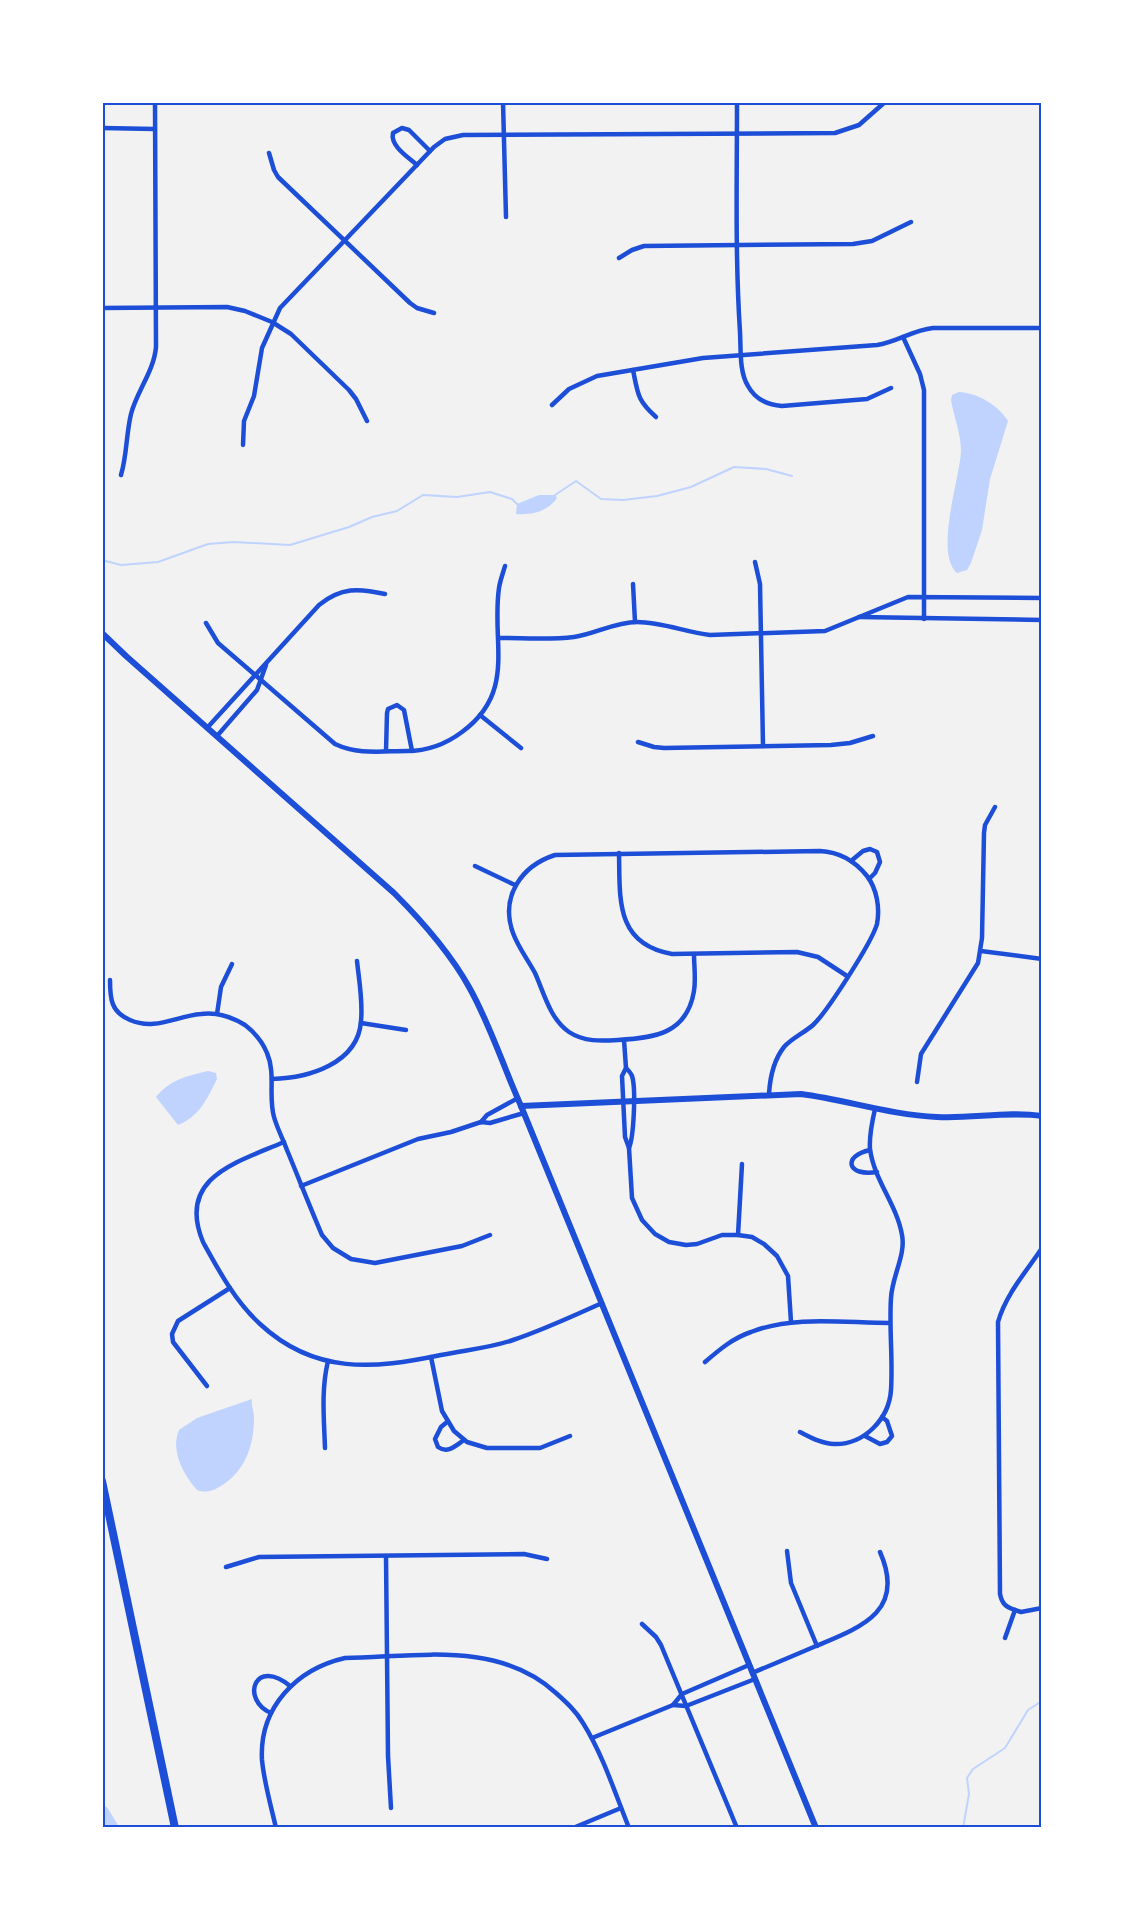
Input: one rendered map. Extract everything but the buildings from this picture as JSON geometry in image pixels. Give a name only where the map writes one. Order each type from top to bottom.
[{"type":"main road","points":[[102,1481],[175,1828]]},
{"type":"street","points":[[121,475],[126,461],[132,413],[155,361],[155,102]]},
{"type":"street","points":[[503,102],[506,217]]},
{"type":"street","points":[[737,102],[737,246],[742,354],[744,379],[747,386],[752,393],[770,405],[782,406],[859,400],[891,388]]},
{"type":"street","points":[[243,445],[244,421],[254,396],[262,348],[280,308],[430,151],[445,140],[463,135],[817,134],[846,130],[859,125],[885,102]]},
{"type":"street","points":[[102,128],[155,129]]},
{"type":"street","points":[[417,165],[395,145],[392,138],[393,133],[402,128],[409,130],[430,151]]},
{"type":"street","points":[[269,153],[278,177],[343,241],[410,303],[417,308],[434,313]]},
{"type":"street","points":[[619,258],[644,246],[853,244],[872,241],[911,222]]},
{"type":"street","points":[[102,308],[227,307],[245,311],[272,322],[291,334],[349,390],[367,421]]},
{"type":"street","points":[[552,405],[569,388],[597,376],[703,358],[878,345],[933,328],[1042,328]]},
{"type":"street","points":[[903,337],[920,374],[924,390],[924,619]]},
{"type":"street","points":[[633,370],[639,399],[656,417]]},
{"type":"street","points":[[755,562],[760,584],[763,746]]},
{"type":"street","points":[[206,623],[218,643],[334,744],[359,752],[425,749],[448,741],[468,728],[480,715],[496,685],[499,671],[498,595],[505,566]]},
{"type":"street","points":[[633,584],[634,621]]},
{"type":"street","points":[[207,728],[311,613],[331,595],[358,590],[385,594]]},
{"type":"street","points":[[499,638],[572,637],[634,621],[710,635],[825,631],[908,597],[1042,598]]},
{"type":"street","points":[[856,617],[1042,620]]},
{"type":"street","points":[[102,633],[422,921],[447,953],[468,986],[484,1017],[518,1098],[816,1828]]},
{"type":"street","points":[[217,736],[257,690],[266,665]]},
{"type":"street","points":[[386,751],[387,713],[388,709],[396,705],[404,710],[412,751]]},
{"type":"street","points":[[480,715],[521,748]]},
{"type":"street","points":[[638,742],[663,748],[763,746],[850,743],[873,736]]},
{"type":"street","points":[[916,1082],[921,1054],[978,963],[981,951],[984,833],[985,825],[995,807]]},
{"type":"street","points":[[851,861],[863,851],[870,849],[877,852],[880,862],[869,879]]},
{"type":"street","points":[[694,954],[694,989],[688,1009],[674,1027],[654,1037],[624,1040],[590,1040],[570,1033],[557,1020],[513,934],[509,904],[515,885],[536,863],[555,855],[831,851],[851,861],[869,879],[877,898],[879,910],[877,923],[869,942],[820,1018],[784,1048],[773,1068],[769,1094]]},
{"type":"street","points":[[619,854],[620,901],[625,921],[642,942],[659,951],[694,954],[797,951],[818,957],[847,976]]},
{"type":"street","points":[[475,866],[515,885]]},
{"type":"street","points":[[981,951],[1042,959]]},
{"type":"street","points":[[272,1079],[302,1076],[337,1062],[354,1045],[362,1023],[357,961]]},
{"type":"street","points":[[217,1014],[221,987],[232,964]]},
{"type":"street","points":[[110,980],[112,1005],[122,1017],[134,1022],[154,1025],[202,1014],[217,1014],[246,1026],[255,1035],[268,1054],[272,1079],[272,1109],[284,1142],[322,1235],[341,1254],[360,1262],[375,1263],[462,1246],[490,1234]]},
{"type":"street","points":[[362,1023],[406,1030]]},
{"type":"street","points":[[624,1040],[626,1068],[622,1076],[625,1137],[629,1148],[632,1198],[642,1220],[656,1234],[669,1242],[697,1244],[722,1235],[738,1235],[764,1244],[777,1256],[788,1276],[791,1322]]},
{"type":"street","points":[[626,1068],[632,1075],[633,1101],[633,1139],[629,1148]]},
{"type":"street","points":[[521,1106],[801,1094],[903,1114],[938,1117],[1042,1116]]},
{"type":"street","points":[[481,1122],[487,1115],[518,1098]]},
{"type":"street","points":[[800,1432],[834,1444],[858,1440],[874,1429],[886,1411],[891,1392],[891,1285],[900,1259],[903,1237],[870,1150],[875,1108]]},
{"type":"street","points":[[302,1186],[406,1143],[481,1122],[490,1123],[524,1113]]},
{"type":"street","points":[[284,1142],[229,1165],[218,1172],[205,1185],[196,1215],[199,1232],[230,1288],[248,1313],[288,1345],[328,1361],[350,1365],[380,1366],[514,1340],[602,1303]]},
{"type":"street","points":[[870,1150],[863,1151],[854,1158],[852,1168],[864,1174],[877,1172]]},
{"type":"street","points":[[738,1235],[742,1164]]},
{"type":"street","points":[[1042,1248],[1003,1307],[997,1337],[1000,1594],[1006,1607],[1021,1612],[1042,1608]]},
{"type":"street","points":[[207,1386],[173,1342],[172,1334],[178,1321],[230,1288]]},
{"type":"street","points":[[705,1362],[722,1347],[750,1332],[791,1322],[890,1323]]},
{"type":"street","points":[[431,1357],[442,1411],[447,1422],[464,1440],[487,1448],[540,1448],[570,1436]]},
{"type":"street","points":[[325,1448],[323,1394],[328,1361]]},
{"type":"street","points":[[865,1436],[880,1444],[890,1439],[892,1436],[890,1429],[882,1417]]},
{"type":"street","points":[[447,1422],[435,1438],[438,1447],[446,1450],[453,1449],[464,1440]]},
{"type":"street","points":[[787,1551],[791,1583],[817,1646]]},
{"type":"street","points":[[673,1705],[686,1706],[862,1626],[875,1616],[885,1599],[889,1580],[880,1552]]},
{"type":"street","points":[[226,1567],[259,1557],[524,1554],[547,1558]]},
{"type":"street","points":[[386,1556],[391,1808]]},
{"type":"street","points":[[1005,1638],[1015,1610]]},
{"type":"street","points":[[642,1624],[656,1636],[661,1645],[737,1828]]},
{"type":"street","points":[[276,1828],[262,1759],[265,1728],[280,1698],[291,1686],[308,1672],[330,1661],[345,1658],[462,1655],[500,1661],[518,1668],[534,1676],[568,1704],[582,1720],[592,1738],[629,1828]]},
{"type":"street","points":[[592,1738],[673,1705],[682,1695],[749,1665]]},
{"type":"street","points":[[271,1713],[260,1705],[255,1696],[253,1688],[256,1680],[270,1674],[291,1686]]},
{"type":"street","points":[[573,1828],[621,1808]]},
{"type":"water","points":[[959,392],[987,401],[1008,421],[990,479],[982,530],[971,563],[967,570],[957,573],[951,563],[948,533],[961,451],[951,400],[952,395]]},
{"type":"water","points":[[539,495],[555,495],[557,498],[549,507],[539,512],[516,514],[517,504]]},
{"type":"water","points":[[208,1071],[216,1073],[217,1079],[210,1094],[192,1117],[178,1125],[156,1097],[173,1082]]},
{"type":"water","points":[[252,1399],[254,1418],[252,1437],[243,1463],[232,1478],[221,1486],[208,1491],[197,1490],[183,1470],[177,1454],[179,1430],[197,1418]]},
{"type":"waterway","points":[[555,495],[576,481],[601,499],[623,500],[657,496],[691,487],[734,467],[766,469],[792,476]]},
{"type":"waterway","points":[[102,560],[121,565],[158,562],[208,544],[234,542],[290,545],[349,527],[372,517],[397,511],[423,495],[457,497],[490,492],[512,499],[517,504]]},
{"type":"waterway","points":[[963,1828],[969,1794],[967,1778],[973,1769],[1005,1748],[1028,1710],[1042,1701]]},
{"type":"waterway","points":[[102,1813],[111,1828]]}]
